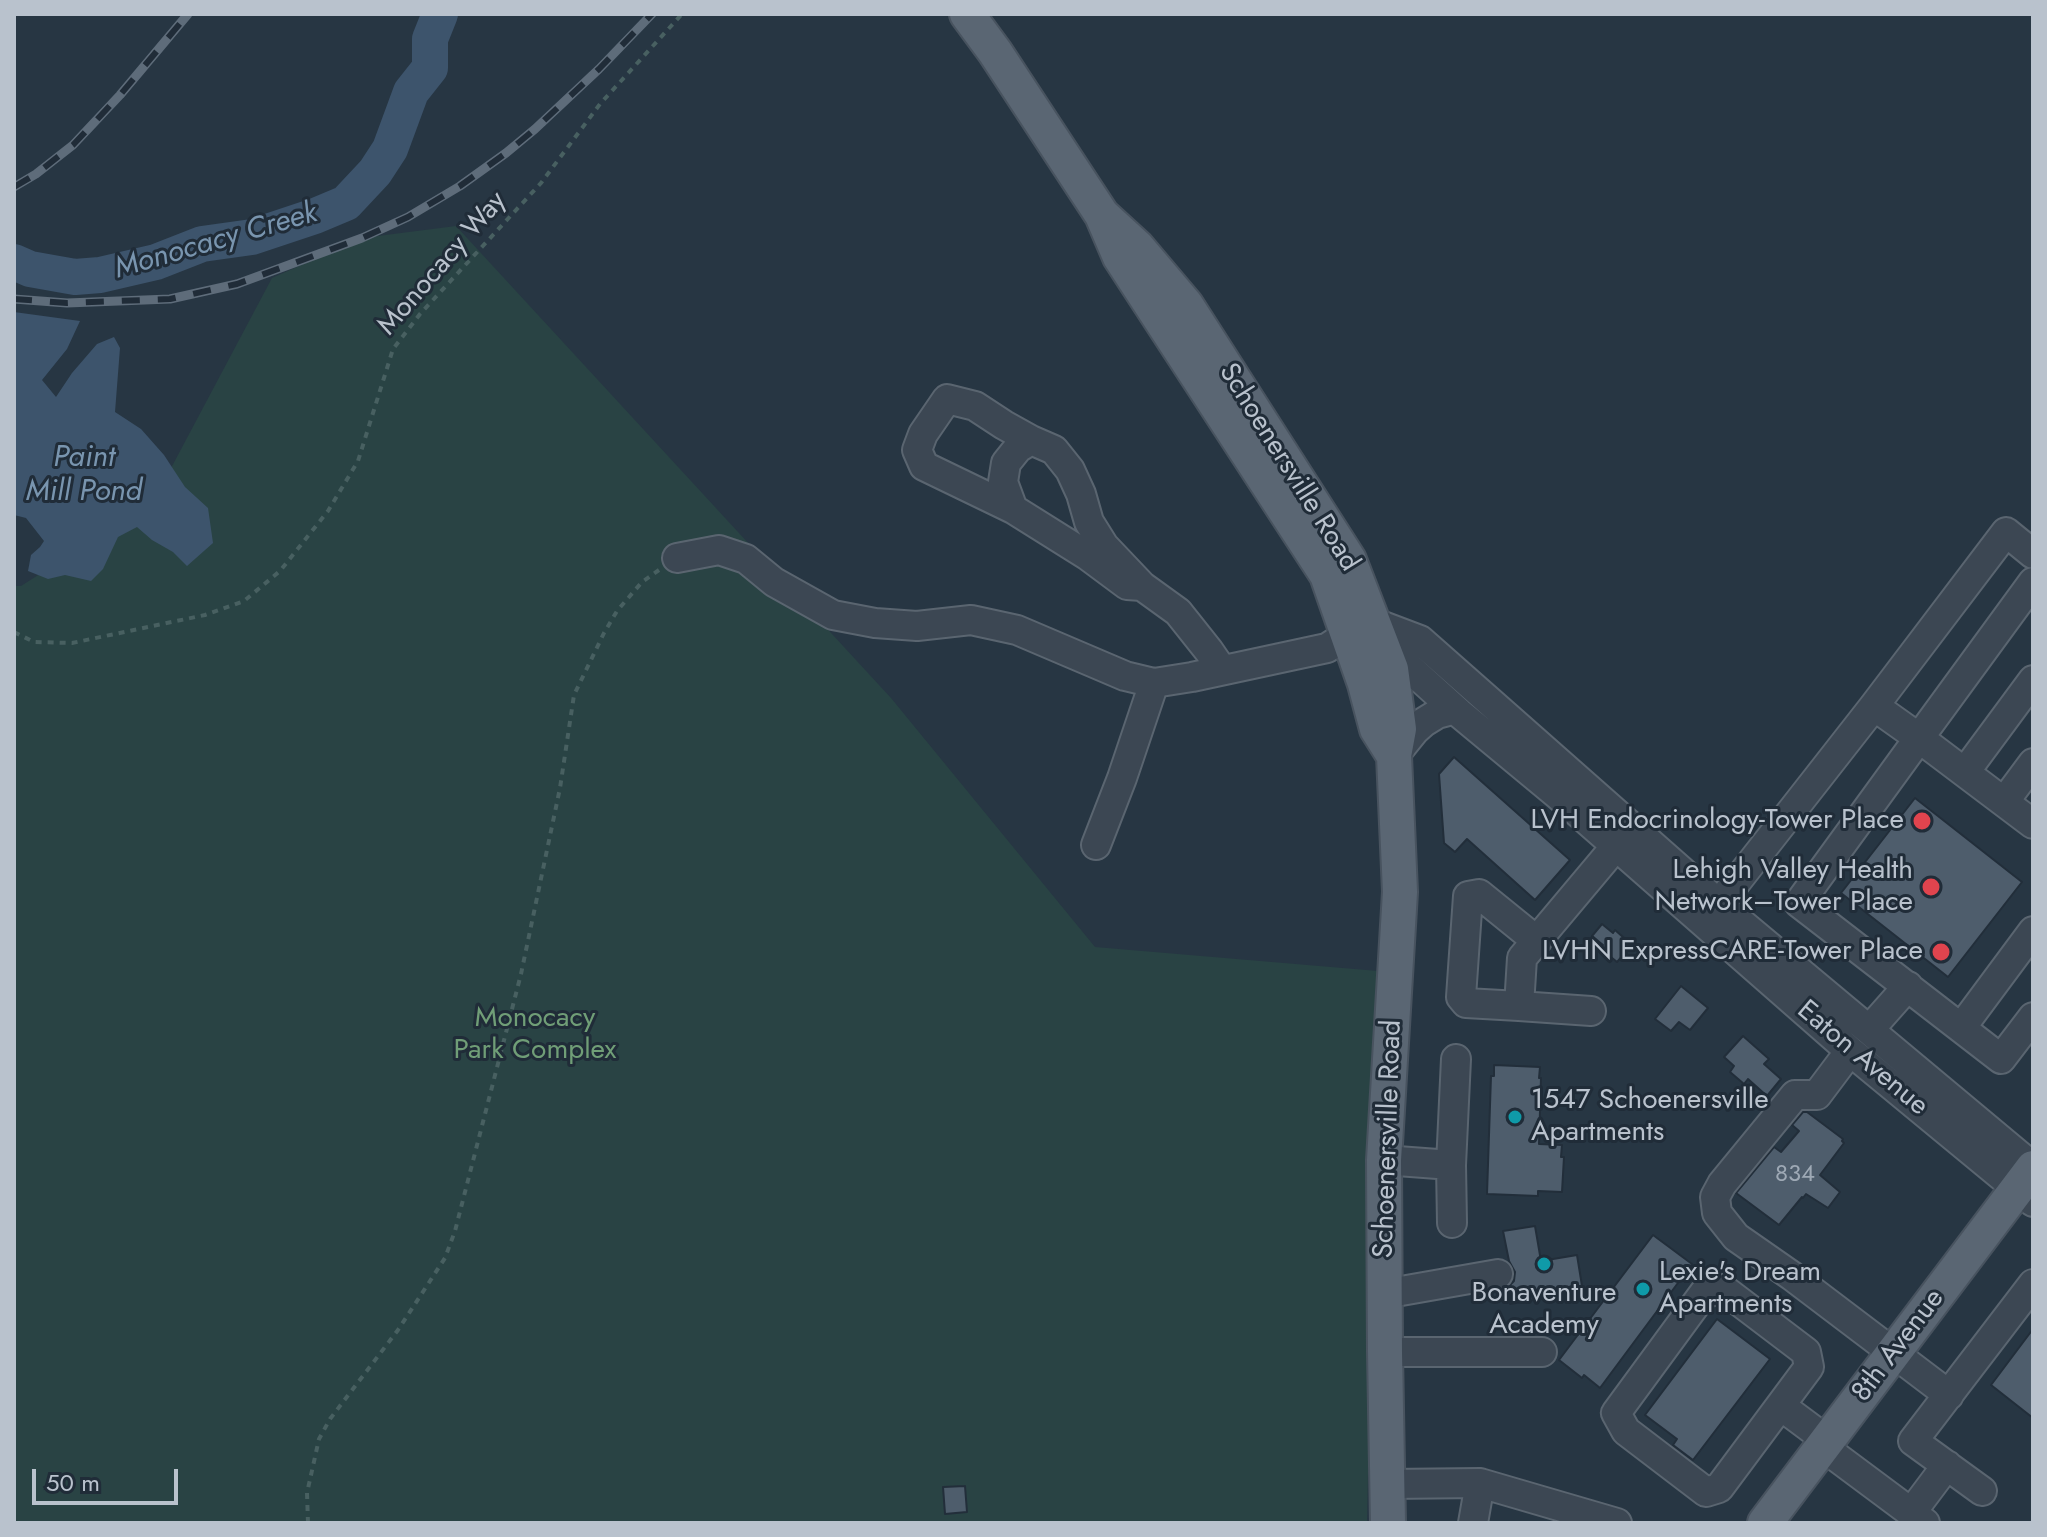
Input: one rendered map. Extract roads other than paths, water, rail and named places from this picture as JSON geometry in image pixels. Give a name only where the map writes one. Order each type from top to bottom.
[{"type":"main road","name":"Schoenersville Road","points":[[967,14],[1102,215],[1120,257],[1361,629],[1391,669],[1399,729],[1394,756],[1400,904],[1384,1160],[1388,1523]]},
{"type":"main road","name":"Schoenersville Road","points":[[1102,215],[1137,247],[1186,305],[1349,560],[1361,629]]},
{"type":"main road","name":"8th Avenue","points":[[1765,1523],[2029,1182]]},
{"type":"street","points":[[1142,586],[1127,585],[1013,509],[924,466],[917,450],[923,434],[947,399],[975,406],[1004,425],[1054,450],[1070,470],[1089,522],[1104,546],[1142,586],[1178,612],[1222,670]]},
{"type":"street","points":[[1013,509],[1003,482],[1006,463],[1018,448],[1031,440]]},
{"type":"street","points":[[1719,904],[2006,532],[2033,554]]},
{"type":"street","points":[[677,558],[719,550],[746,559],[774,582],[833,615],[875,623],[917,626],[971,620],[1017,630],[1125,676],[1154,683],[1327,648],[1361,629]]},
{"type":"street","points":[[2033,582],[1799,903],[2001,1059],[2033,1017]]},
{"type":"street","name":"Eaton Avenue","points":[[1361,629],[1850,1051],[2029,1182]]},
{"type":"street","name":"Eaton Avenue","points":[[1361,629],[1420,640],[1719,904],[1869,1030],[2029,1182]]},
{"type":"street","points":[[1965,772],[2033,680]]},
{"type":"street","points":[[1096,845],[1154,683]]},
{"type":"street","points":[[1874,706],[2033,824]]},
{"type":"street","points":[[1394,756],[1424,722],[1452,710],[1459,713]]},
{"type":"street","points":[[2004,802],[2033,763]]},
{"type":"street","points":[[1519,1006],[1522,958],[1616,846]]},
{"type":"street","points":[[1537,941],[1479,894],[1468,896],[1461,997],[1466,1003],[1591,1011]]},
{"type":"street","points":[[1961,1028],[2033,931]]},
{"type":"street","points":[[1869,1030],[1908,986]]},
{"type":"street","points":[[1850,1051],[1817,1095],[1795,1095],[1722,1184],[1715,1197],[1717,1213],[1736,1237],[1949,1395]]},
{"type":"street","points":[[1452,1223],[1451,1165],[1456,1059]]},
{"type":"street","points":[[1384,1160],[1451,1165]]},
{"type":"street","points":[[1384,1294],[1498,1274]]},
{"type":"street","points":[[1982,1491],[1913,1441],[2033,1284]]},
{"type":"street","points":[[1723,1289],[1806,1352],[1809,1367],[1781,1406],[1719,1488],[1706,1492],[1626,1431],[1616,1413],[1704,1293],[1723,1289]]},
{"type":"street","points":[[1385,1352],[1542,1352]]},
{"type":"street","points":[[1781,1406],[1918,1518],[1947,1465]]},
{"type":"street","points":[[1388,1484],[1480,1483],[1617,1523]]},
{"type":"street","points":[[1473,1523],[1480,1483]]},
{"type":"water","name":"Paint Mill Pond","points":[[14,312],[80,321],[67,349],[42,380],[56,397],[97,344],[114,337],[120,348],[115,412],[141,429],[164,455],[185,487],[208,508],[213,543],[187,566],[173,552],[137,527],[118,537],[103,569],[91,581],[65,575],[48,579],[28,571],[31,555],[44,541],[26,518],[14,515]]},
{"type":"waterway","name":"Monocacy Creek","points":[[14,262],[30,269],[75,277],[100,275],[156,262],[202,244],[252,237],[346,203],[375,172],[390,149],[411,92],[430,68],[430,39],[440,14]]},
{"type":"railway","points":[[14,187],[73,145],[188,14]]},
{"type":"railway","points":[[14,299],[67,303],[170,299],[237,284],[362,238],[408,217],[460,186],[506,153],[599,69],[652,14]]},
{"type":"place","name":"LVH Endocrinology-Tower Place","points":[[1922,821]]},
{"type":"place","name":"Lehigh Valley Health Network–Tower Place","points":[[1931,887]]},
{"type":"place","name":"LVHN ExpressCARE-Tower Place","points":[[1941,952]]},
{"type":"place","name":"1547 Schoenersville Apartments","points":[[1515,1117]]},
{"type":"place","name":"Bonaventure Academy","points":[[1544,1264]]},
{"type":"place","name":"Lexie's Dream Apartments","points":[[1643,1289]]},
{"type":"park label","name":"Monocacy Park Complex","points":[[535,1035]]}]
